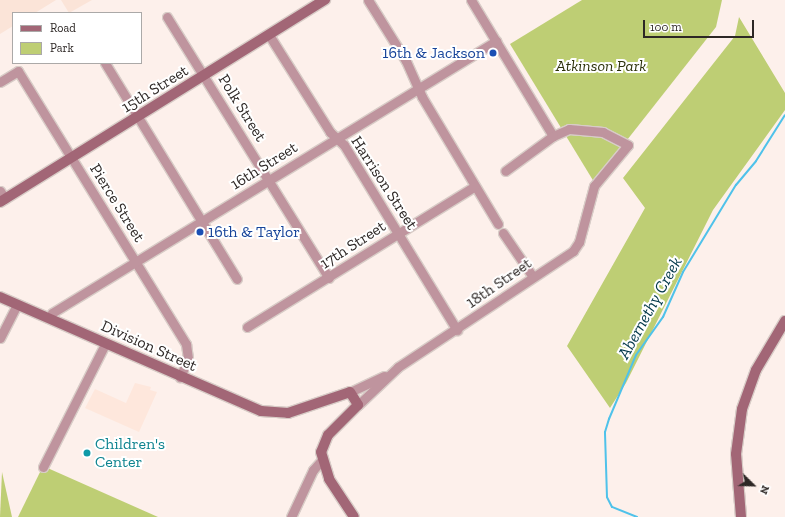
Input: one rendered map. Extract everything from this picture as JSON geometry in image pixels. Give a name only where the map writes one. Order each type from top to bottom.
[{"type":"street","name":"15th Street","points":[[2,197],[139,117],[326,0]]},
{"type":"street","points":[[368,0],[406,61],[418,89],[474,187],[498,224]]},
{"type":"street","points":[[471,0],[553,136],[505,171]]},
{"type":"street","name":"Polk Street","points":[[167,17],[329,278]]},
{"type":"street","name":"Harrison Street","points":[[269,35],[330,132],[344,145],[458,330]]},
{"type":"street","name":"16th Street","points":[[50,318],[52,313],[496,41]]},
{"type":"street","points":[[106,64],[237,279]]},
{"type":"street","name":"Pierce Street","points":[[0,82],[18,71],[136,262],[189,350],[180,377]]},
{"type":"street","name":"18th Street","points":[[288,413],[350,392],[388,375],[458,330],[533,277],[573,251],[579,242],[592,190],[628,145],[603,132],[584,129],[569,129],[553,136]]},
{"type":"street","name":"17th Street","points":[[248,327],[329,278],[399,233],[444,208],[474,187]]},
{"type":"street","points":[[503,233],[533,277]]},
{"type":"street","name":"Division Street","points":[[0,297],[255,410],[288,413]]},
{"type":"street","points":[[0,338],[17,304]]},
{"type":"street","points":[[741,517],[736,459],[742,409],[756,370],[785,321]]},
{"type":"street","points":[[43,467],[105,344]]},
{"type":"street","name":"18th Street","points":[[322,460],[322,450],[326,438],[388,375]]},
{"type":"street","points":[[350,392],[358,405]]},
{"type":"street","points":[[291,517],[314,470],[322,460]]},
{"type":"street","points":[[322,460],[329,479],[354,517]]},
{"type":"shaded area","points":[[0,0],[56,0],[37,12],[12,12],[12,27],[0,34]]},
{"type":"shaded area","points":[[61,0],[92,0],[71,12],[68,12]]},
{"type":"shaded area","points":[[135,383],[151,387],[150,390],[157,392],[139,432],[85,408],[95,389],[126,403]]},
{"type":"green space","name":"Atkinson Park","points":[[582,0],[722,0],[716,27],[594,182],[510,44]]},
{"type":"green space","points":[[739,17],[785,93],[785,110],[713,210],[626,383],[610,408],[567,346],[645,208],[623,178],[735,36]]},
{"type":"green space","points":[[43,466],[158,517],[18,517]]},
{"type":"green space","points":[[2,472],[12,517],[0,517]]},
{"type":"waterway","name":"Abernethy Creek","points":[[637,517],[612,507],[607,497],[605,432],[609,419],[636,355],[663,317],[683,272],[736,185],[756,161],[785,115]]},
{"type":"place","name":"16th & Jackson","points":[[493,53]]},
{"type":"place","name":"16th & Taylor","points":[[200,232]]},
{"type":"place","name":"Children's Center","points":[[87,453]]}]
